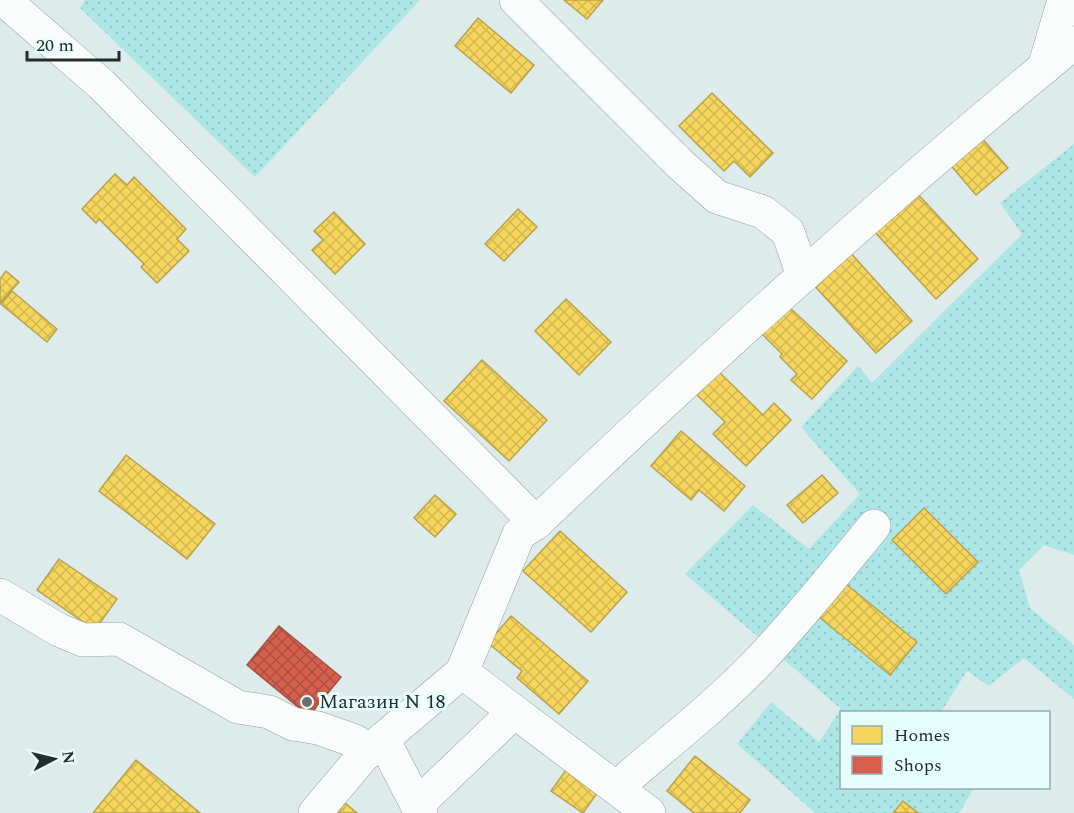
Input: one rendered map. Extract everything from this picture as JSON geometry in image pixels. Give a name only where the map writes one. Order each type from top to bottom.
[{"type":"street","points":[[4,0],[101,84],[536,523]]},
{"type":"street","points":[[516,0],[680,164],[717,197],[763,212],[789,232],[803,276]]},
{"type":"street","points":[[1044,68],[1064,0]]},
{"type":"street","points":[[315,813],[373,747],[462,672],[519,534],[536,523],[700,367],[967,130],[1074,43]]},
{"type":"street","points":[[616,788],[693,723],[758,663],[800,616],[874,525]]},
{"type":"street","points":[[0,595],[59,630],[83,640],[119,639],[238,707],[269,712],[292,724],[318,728],[373,747],[419,809],[514,712]]},
{"type":"street","points":[[462,672],[649,813]]},
{"type":"shaded area","points":[[85,0],[420,0],[255,177],[80,8]]},
{"type":"shaded area","points":[[1074,144],[1074,555],[1044,545],[1019,570],[1030,608],[1074,645],[1074,699],[1024,658],[989,686],[967,671],[942,711],[840,711],[840,789],[973,789],[959,813],[815,813],[737,744],[771,702],[819,742],[841,709],[685,574],[753,505],[809,549],[860,494],[801,427],[858,366],[872,383],[1022,234],[1000,203]]},
{"type":"building: Homes","points":[[564,0],[603,0],[587,19]]},
{"type":"building: Homes","points":[[478,18],[534,65],[511,93],[455,46]]},
{"type":"building: Homes","points":[[712,93],[773,153],[750,177],[734,161],[724,171],[679,126]]},
{"type":"building: Homes","points":[[979,135],[1008,168],[976,195],[948,162]]},
{"type":"building: Homes","points":[[115,174],[127,185],[134,177],[186,229],[177,239],[189,251],[157,283],[141,267],[144,264],[99,219],[96,223],[82,209]]},
{"type":"building: Homes","points":[[914,190],[978,259],[936,299],[872,229]]},
{"type":"building: Homes","points":[[518,209],[537,227],[504,261],[485,244]]},
{"type":"building: Homes","points":[[334,212],[365,244],[335,274],[312,250],[323,240],[314,231]]},
{"type":"building: Homes","points":[[847,249],[912,321],[876,353],[811,282]]},
{"type":"building: Homes","points":[[6,271],[19,282],[0,303],[0,279]]},
{"type":"building: Homes","points":[[12,291],[57,329],[47,342],[1,304]]},
{"type":"building: Homes","points":[[566,299],[611,342],[579,375],[535,331]]},
{"type":"building: Homes","points":[[787,305],[847,361],[812,399],[791,380],[797,374],[780,357],[782,354],[761,333]]},
{"type":"building: Homes","points":[[482,360],[547,420],[509,461],[444,401]]},
{"type":"building: Homes","points":[[718,371],[763,415],[774,403],[791,420],[746,466],[713,434],[725,422],[696,394]]},
{"type":"building: Homes","points":[[681,431],[745,486],[724,511],[699,490],[691,500],[651,466]]},
{"type":"building: Homes","points":[[126,455],[215,524],[187,559],[99,491]]},
{"type":"building: Homes","points":[[822,475],[838,493],[803,523],[787,505]]},
{"type":"building: Homes","points":[[435,495],[456,514],[435,537],[414,518]]},
{"type":"building: Homes","points":[[924,508],[978,562],[946,594],[892,540]]},
{"type":"building: Homes","points":[[560,531],[627,592],[591,632],[523,571]]},
{"type":"building: Homes","points":[[59,559],[117,599],[95,630],[37,590]]},
{"type":"building: Homes","points":[[846,584],[917,642],[890,675],[819,617]]},
{"type":"building: Homes","points":[[511,616],[588,681],[559,714],[517,678],[522,671],[488,643]]},
{"type":"building: Homes","points":[[695,756],[750,800],[740,813],[694,813],[667,791]]},
{"type":"building: Homes","points":[[136,760],[200,813],[93,813]]},
{"type":"building: Homes","points":[[566,770],[598,792],[583,813],[551,791]]},
{"type":"building: Homes","points":[[903,801],[918,813],[893,813]]},
{"type":"building: Homes","points":[[345,803],[357,813],[337,813]]},
{"type":"building: Shops","points":[[279,626],[341,677],[309,716],[247,665]]},
{"type":"place","name":"Магазин N 18","points":[[307,702]]}]
